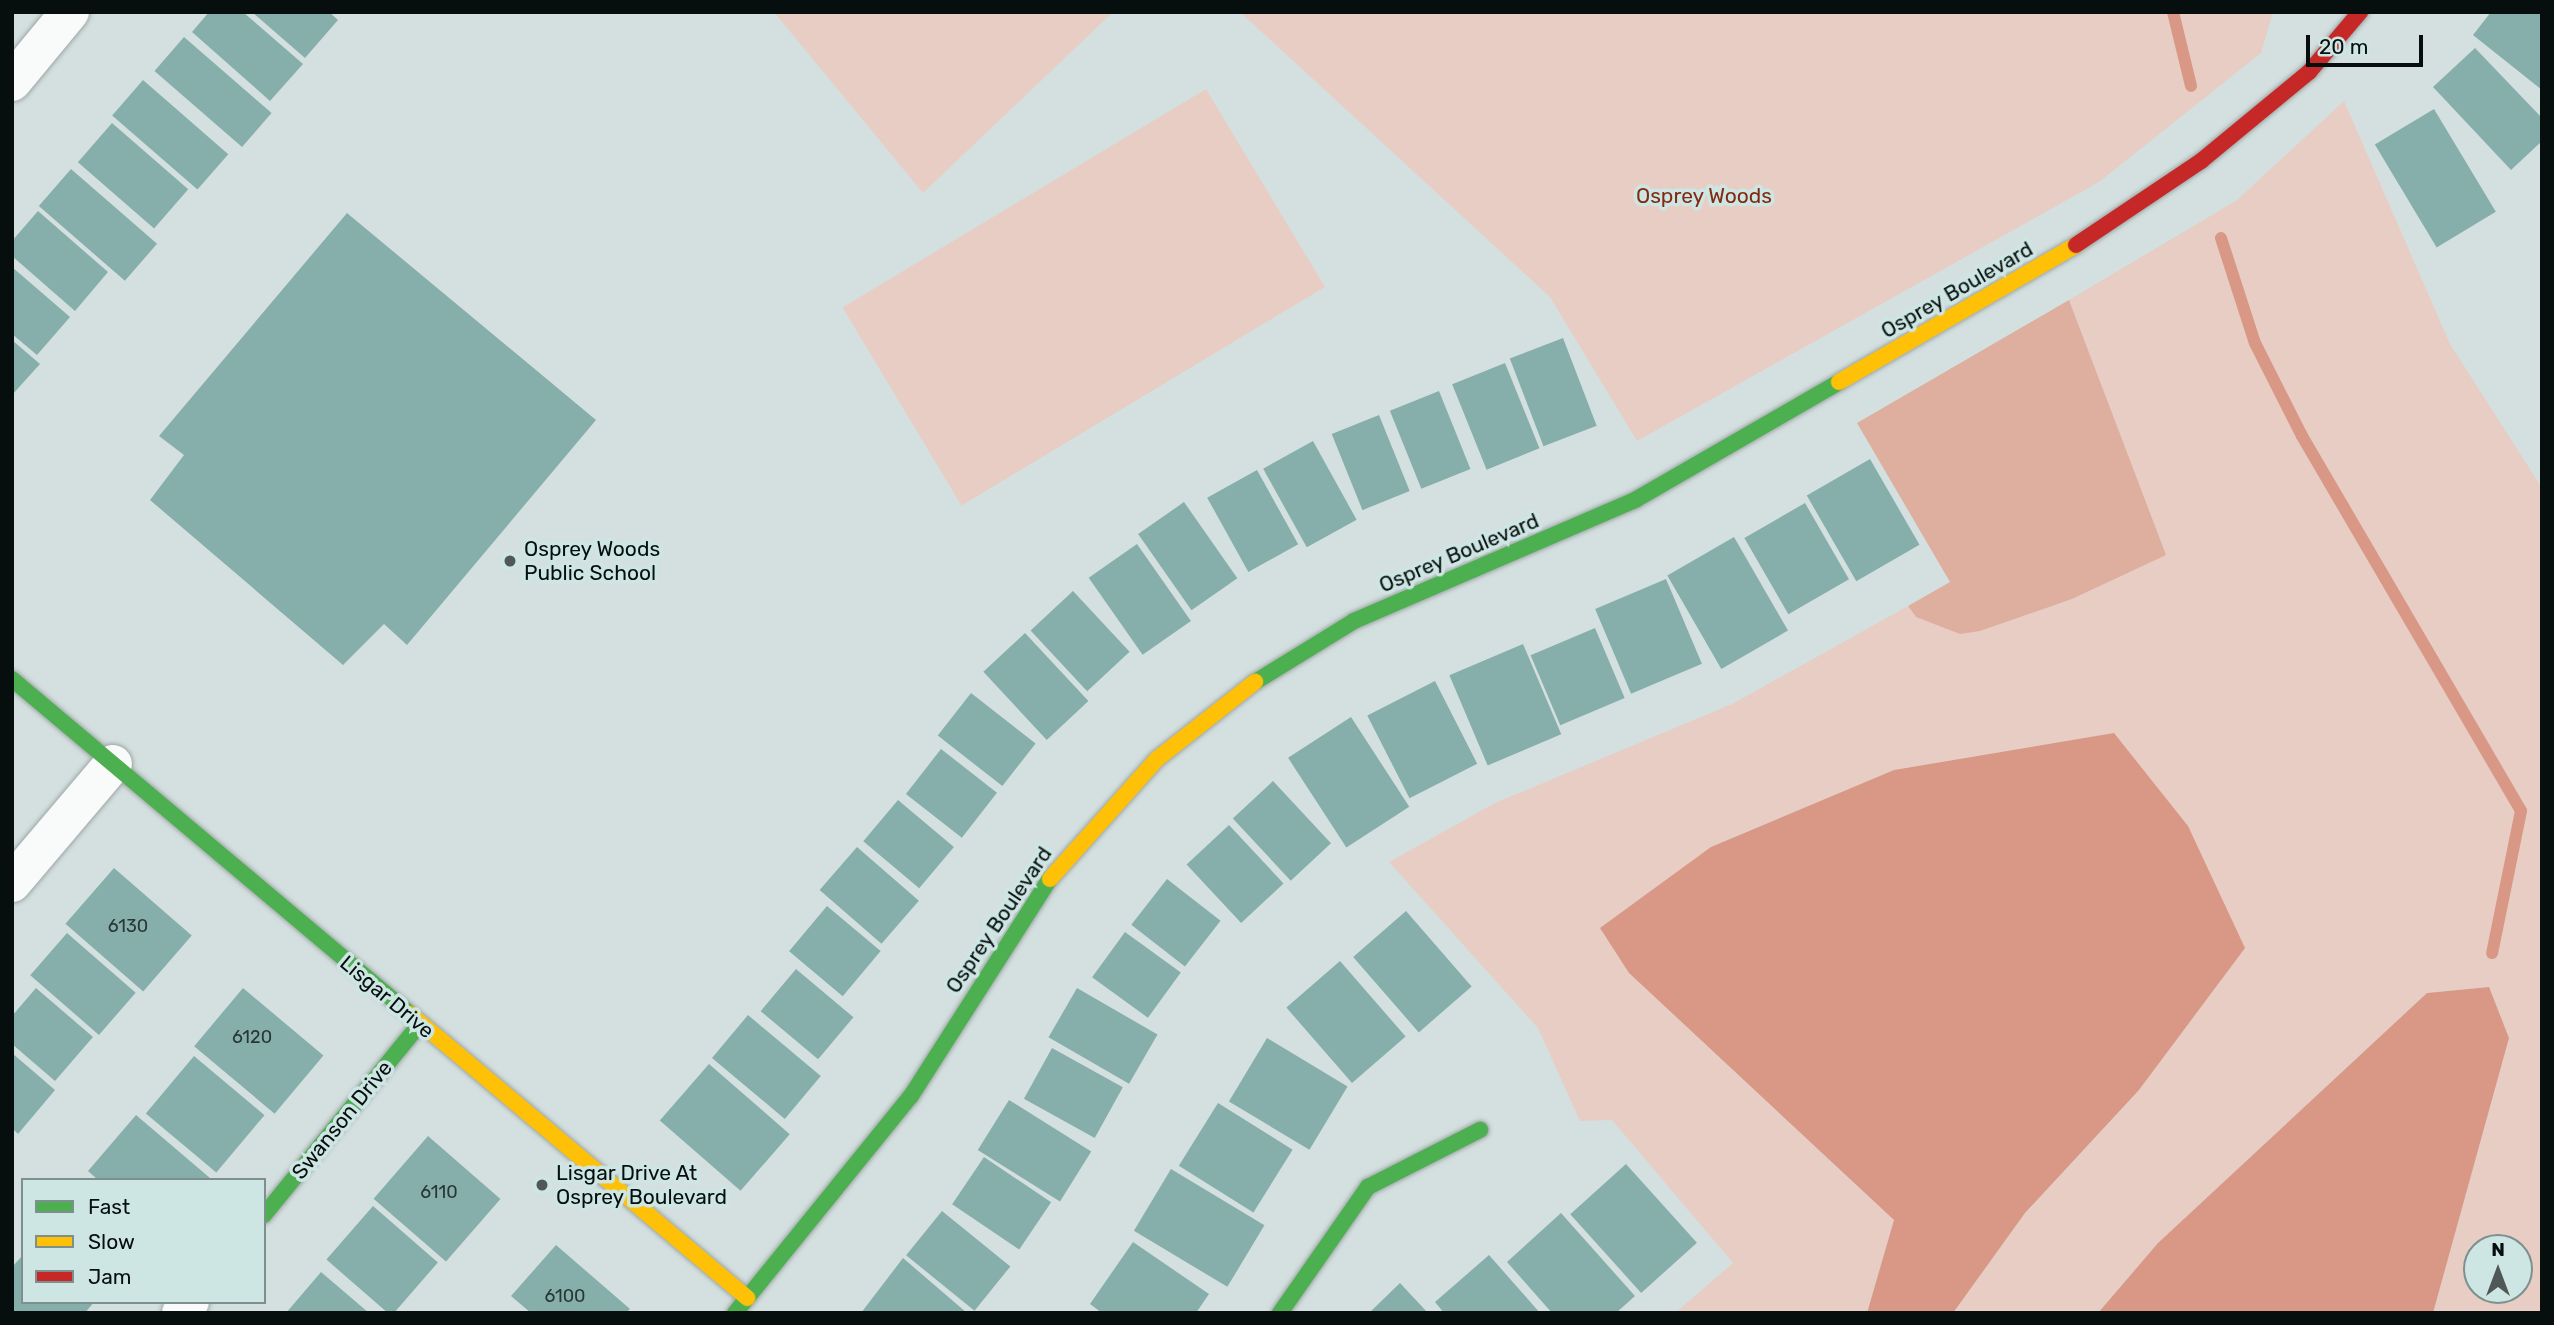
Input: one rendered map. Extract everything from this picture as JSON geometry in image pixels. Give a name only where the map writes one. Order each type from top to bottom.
[{"type":"street","name":"Osprey Boulevard","points":[[749,1308],[911,1096],[1017,925],[1079,839],[1157,758],[1234,695],[1354,621],[1636,500],[2149,201],[2280,95],[2360,12]]},
{"type":"street","points":[[12,82],[56,17]]},
{"type":"street","name":"Lisgar Drive","points":[[12,679],[420,1024],[749,1308]]},
{"type":"street","points":[[12,883],[113,764]]},
{"type":"street","name":"Swanson Drive","points":[[266,1213],[420,1024]]},
{"type":"street","points":[[1280,1313],[1368,1187],[1480,1130]]},
{"type":"green space","points":[[774,12],[1113,12],[923,193]]},
{"type":"green space","name":"Osprey Woods","points":[[1240,12],[2273,12],[2261,53],[2099,182],[1637,441],[1550,297]]},
{"type":"green space","points":[[1206,89],[1325,287],[962,505],[843,307]]},
{"type":"green space","points":[[2344,101],[2450,344],[2542,488],[2542,1313],[2433,1313],[2509,1038],[2488,987],[2427,993],[2158,1243],[2098,1313],[1953,1313],[2025,1213],[2139,1090],[2244,948],[2114,733],[1894,770],[1711,847],[1629,973],[1894,1220],[1867,1313],[1675,1313],[1733,1263],[1612,1120],[1580,1121],[1538,1028],[1389,862],[1495,803],[1732,704],[1908,606],[1916,617],[1980,631],[2072,599],[2165,555],[2069,300],[2237,200]]},
{"type":"shaded area","points":[[2069,300],[2166,555],[2072,599],[1980,631],[1960,634],[1916,617],[1908,606],[1950,582],[1857,423]]},
{"type":"shaded area","points":[[2114,733],[2188,826],[2245,948],[2139,1090],[2025,1213],[1953,1313],[1867,1313],[1894,1220],[1629,973],[1600,928],[1711,847],[1894,770]]},
{"type":"shaded area","points":[[2489,987],[2509,1038],[2433,1313],[2098,1313],[2158,1243],[2427,993]]},
{"type":"building","points":[[209,12],[243,12],[303,64],[270,101],[192,32]]},
{"type":"building","points":[[252,12],[329,12],[338,20],[305,58]]},
{"type":"building","points":[[2491,12],[2542,12],[2542,90],[2473,35]]},
{"type":"building","points":[[184,37],[272,113],[242,147],[154,71]]},
{"type":"building","points":[[2475,48],[2542,118],[2542,141],[2511,170],[2433,87]]},
{"type":"building","points":[[143,80],[228,154],[197,190],[112,115]]},
{"type":"building","points":[[2434,109],[2496,212],[2437,247],[2375,145]]},
{"type":"building","points":[[112,123],[188,189],[154,229],[78,162]]},
{"type":"building","points":[[71,169],[157,244],[125,281],[39,206]]},
{"type":"building","points":[[38,211],[108,272],[75,311],[12,256],[12,241]]},
{"type":"building","points":[[347,213],[596,420],[407,645],[384,624],[343,665],[150,500],[184,455],[159,436]]},
{"type":"building","points":[[12,267],[70,317],[37,355],[12,334]]},
{"type":"building","points":[[1563,338],[1597,426],[1543,446],[1510,358]]},
{"type":"building","points":[[12,340],[40,364],[12,395]]},
{"type":"building","points":[[1505,363],[1539,448],[1487,470],[1452,384]]},
{"type":"building","points":[[1439,391],[1470,469],[1421,489],[1390,411]]},
{"type":"building","points":[[1379,415],[1410,491],[1362,510],[1332,434]]},
{"type":"building","points":[[1313,441],[1357,520],[1307,547],[1263,469]]},
{"type":"building","points":[[1870,459],[1920,545],[1856,581],[1807,496]]},
{"type":"building","points":[[1257,470],[1298,544],[1248,572],[1207,498]]},
{"type":"building","points":[[1184,502],[1237,578],[1191,610],[1138,534]]},
{"type":"building","points":[[1805,503],[1849,579],[1788,614],[1744,538]]},
{"type":"building","points":[[1734,537],[1788,631],[1721,669],[1667,576]]},
{"type":"building","points":[[1137,544],[1191,621],[1143,655],[1089,578]]},
{"type":"building","points":[[1666,579],[1702,664],[1631,694],[1595,609]]},
{"type":"building","points":[[1073,591],[1130,652],[1087,691],[1031,631]]},
{"type":"building","points":[[1595,628],[1625,698],[1560,725],[1531,655]]},
{"type":"building","points":[[1025,633],[1088,701],[1047,740],[983,672]]},
{"type":"building","points":[[1523,644],[1561,734],[1488,765],[1449,675]]},
{"type":"building","points":[[1435,681],[1477,764],[1410,798],[1367,716]]},
{"type":"building","points":[[971,693],[1036,743],[1002,786],[938,736]]},
{"type":"building","points":[[1351,717],[1409,807],[1346,848],[1288,758]]},
{"type":"building","points":[[941,749],[997,793],[962,838],[906,794]]},
{"type":"building","points":[[1273,781],[1331,843],[1291,881],[1233,819]]},
{"type":"building","points":[[898,800],[954,847],[919,888],[863,841]]},
{"type":"building","points":[[1229,825],[1284,884],[1241,923],[1187,865]]},
{"type":"building","points":[[857,847],[919,901],[881,944],[820,890]]},
{"type":"building","points":[[114,868],[192,936],[143,991],[65,924]]},
{"type":"building","points":[[1167,879],[1221,921],[1185,967],[1131,925]]},
{"type":"building","points":[[827,906],[881,951],[843,996],[789,951]]},
{"type":"building","points":[[1406,911],[1472,986],[1419,1032],[1353,957]]},
{"type":"building","points":[[1125,932],[1181,973],[1148,1018],[1092,977]]},
{"type":"building","points":[[67,933],[136,993],[99,1035],[30,975]]},
{"type":"building","points":[[1340,961],[1406,1036],[1352,1083],[1286,1008]]},
{"type":"building","points":[[796,969],[853,1017],[818,1059],[761,1011]]},
{"type":"building","points":[[36,988],[93,1037],[55,1081],[12,1044],[12,1016]]},
{"type":"building","points":[[243,988],[323,1055],[275,1114],[194,1046]]},
{"type":"building","points":[[1077,988],[1158,1034],[1129,1084],[1048,1037]]},
{"type":"building","points":[[748,1015],[821,1076],[785,1119],[712,1058]]},
{"type":"building","points":[[1267,1038],[1348,1086],[1309,1150],[1229,1101]]},
{"type":"building","points":[[1052,1048],[1123,1087],[1095,1138],[1024,1099]]},
{"type":"building","points":[[12,1053],[55,1090],[18,1134],[12,1128]]},
{"type":"building","points":[[194,1056],[264,1115],[216,1173],[146,1113]]},
{"type":"building","points":[[709,1064],[790,1134],[741,1191],[660,1121]]},
{"type":"building","points":[[1009,1100],[1091,1151],[1060,1201],[978,1150]]},
{"type":"building","points":[[1218,1103],[1293,1150],[1253,1212],[1179,1166]]},
{"type":"building","points":[[136,1115],[210,1178],[96,1178],[88,1171]]},
{"type":"building","points":[[428,1136],[500,1199],[446,1262],[374,1199]]},
{"type":"building","points":[[984,1157],[1051,1202],[1019,1250],[952,1204]]},
{"type":"building","points":[[1626,1164],[1697,1243],[1641,1293],[1570,1214]]},
{"type":"building","points":[[1171,1169],[1264,1225],[1227,1287],[1134,1231]]},
{"type":"building","points":[[373,1206],[438,1262],[394,1313],[388,1313],[326,1260]]},
{"type":"building","points":[[942,1211],[1010,1266],[975,1311],[906,1255]]},
{"type":"building","points":[[1561,1213],[1635,1296],[1616,1313],[1552,1313],[1507,1262]]},
{"type":"building","points":[[1133,1242],[1209,1294],[1196,1313],[1102,1313],[1090,1304]]},
{"type":"building","points":[[556,1245],[630,1309],[626,1313],[531,1313],[511,1296]]},
{"type":"building","points":[[1489,1255],[1540,1313],[1444,1313],[1435,1302]]},
{"type":"building","points":[[21,1257],[21,1304],[92,1304],[85,1313],[12,1313],[12,1267]]},
{"type":"building","points":[[903,1258],[967,1313],[861,1313]]},
{"type":"building","points":[[321,1272],[369,1313],[286,1313]]},
{"type":"building","points":[[1400,1283],[1428,1313],[1369,1313]]},
{"type":"waterway","points":[[2173,12],[2191,86]]},
{"type":"waterway","points":[[2221,238],[2255,343],[2302,436],[2521,811],[2492,953]]},
{"type":"traffic: fast","points":[[1255,682],[1354,621],[1635,500],[1839,382]]},
{"type":"traffic: fast","points":[[12,679],[410,1014]]},
{"type":"traffic: fast","points":[[735,1313],[911,1096],[1050,879]]},
{"type":"traffic: fast","points":[[266,1213],[420,1024]]},
{"type":"traffic: fast","points":[[1280,1313],[1368,1187],[1480,1130]]},
{"type":"traffic: slow","points":[[1839,382],[2076,245]]},
{"type":"traffic: slow","points":[[1050,879],[1157,759],[1255,682]]},
{"type":"traffic: slow","points":[[410,1014],[747,1298]]},
{"type":"traffic: jam","points":[[2076,245],[2201,161],[2309,72],[2360,12]]},
{"type":"place","name":"Osprey Woods Public School","points":[[510,561]]},
{"type":"place","name":"Lisgar Drive At Osprey Boulevard","points":[[542,1185]]}]
